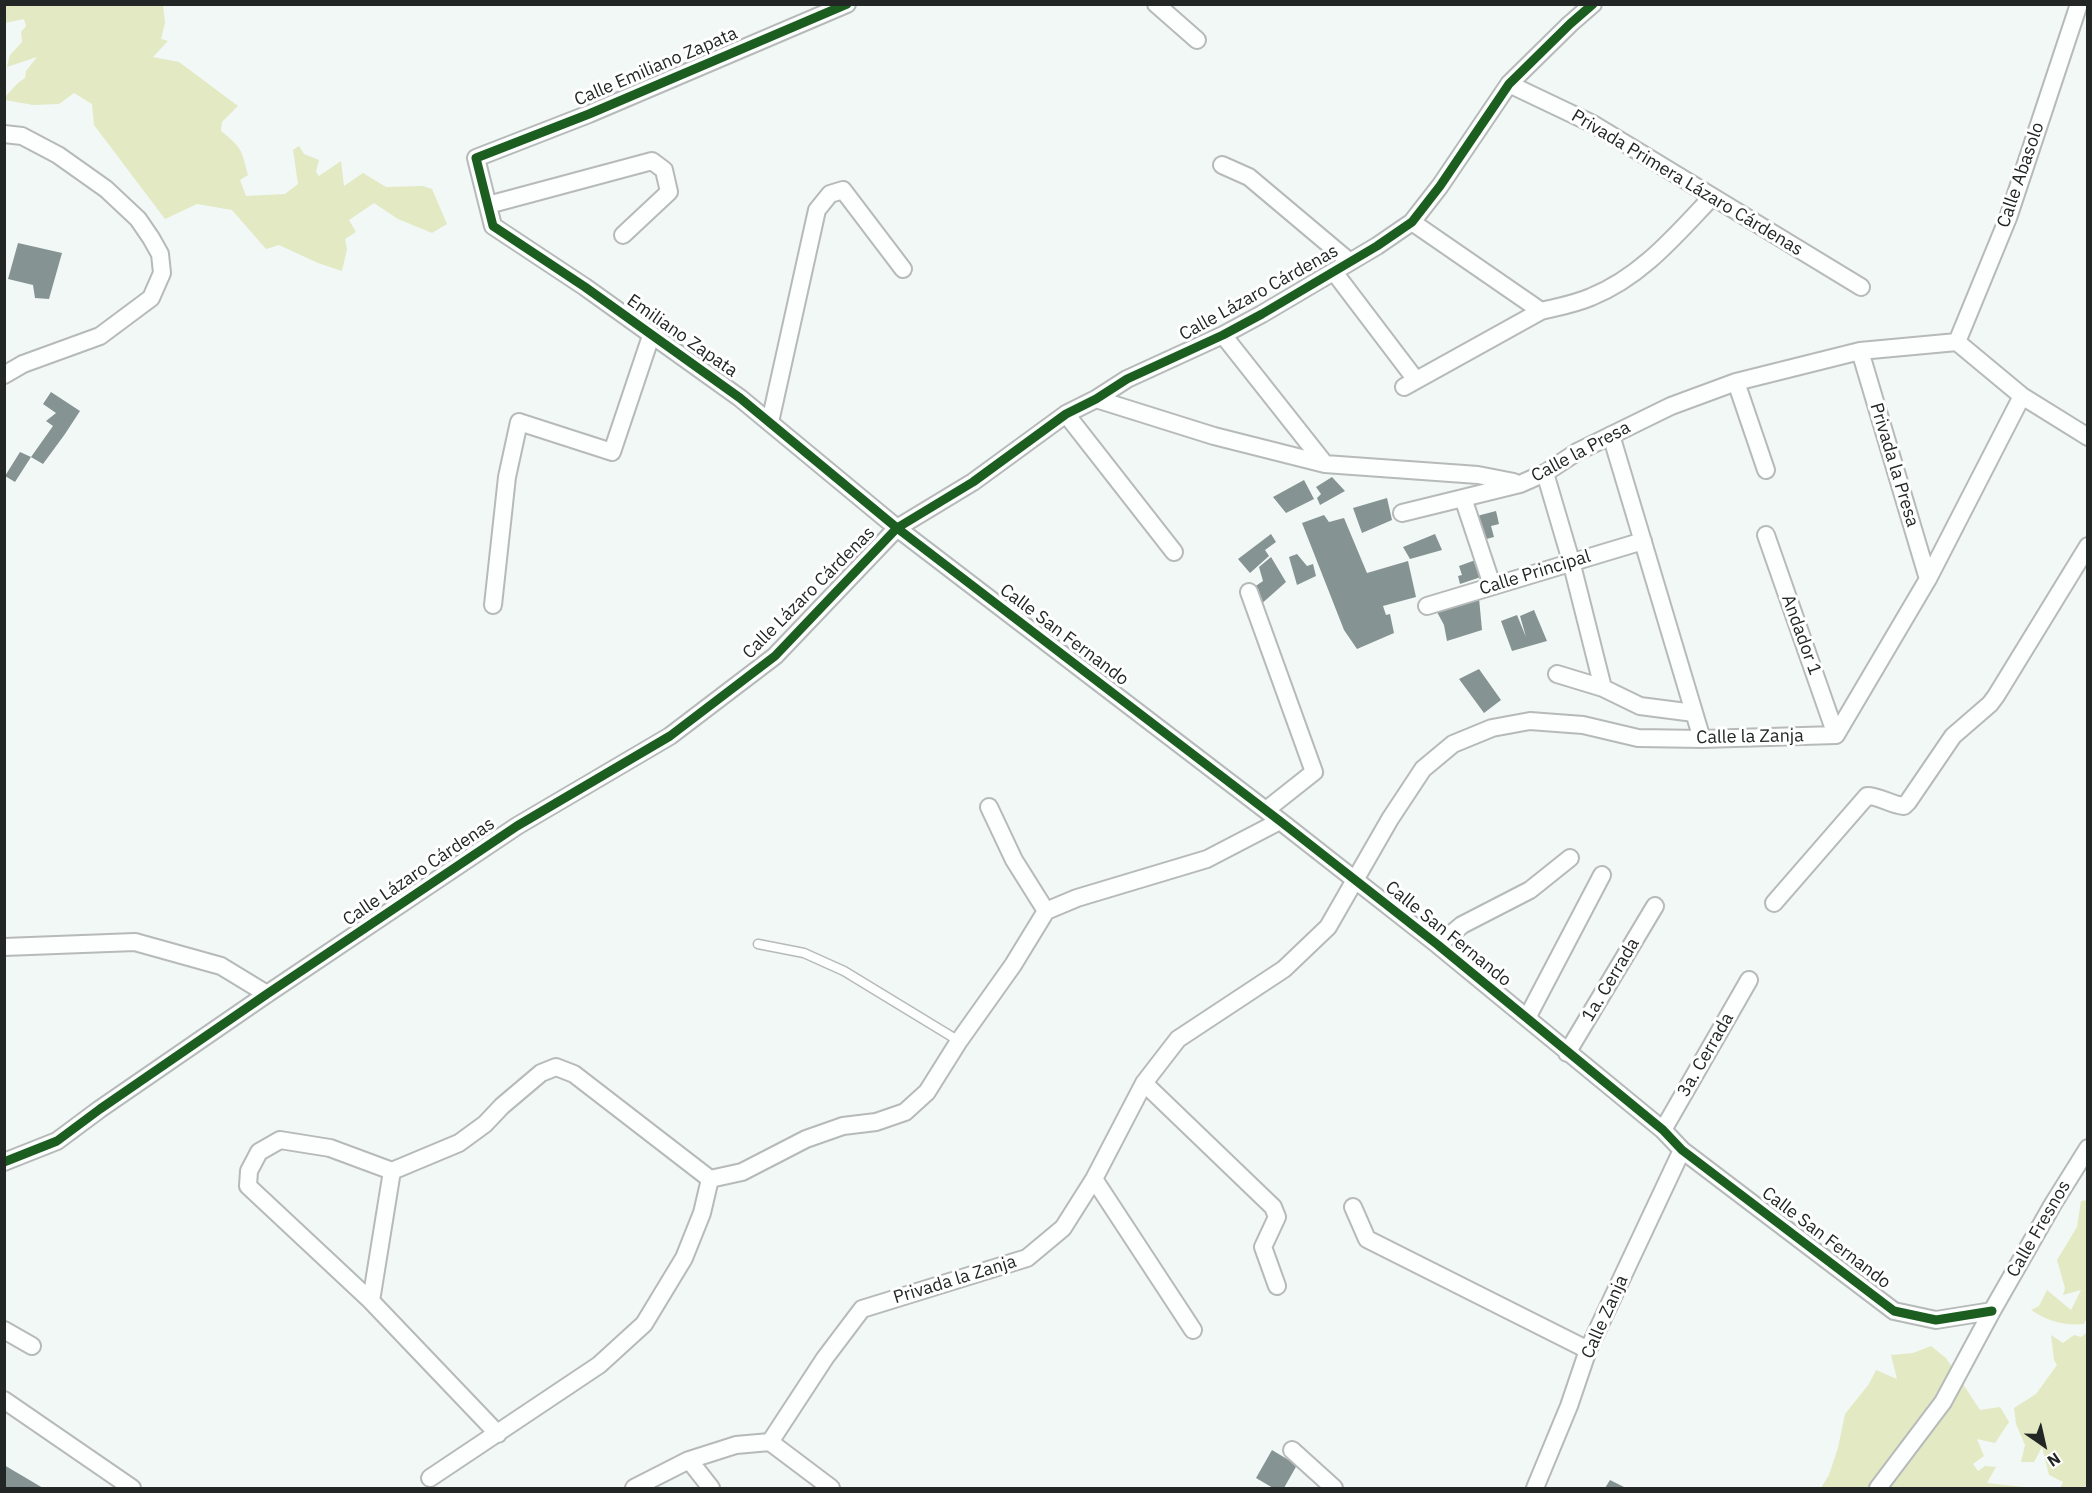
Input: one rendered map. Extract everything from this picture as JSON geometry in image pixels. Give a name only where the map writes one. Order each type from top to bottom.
[{"type":"street","name":"Calle Emiliano Zapata","points":[[476,158],[589,114],[847,4]]},
{"type":"street","points":[[1156,4],[1197,40]]},
{"type":"street","name":"Calle Lázaro Cárdenas","points":[[4,1162],[57,1141],[267,994],[517,826],[670,736],[775,656],[897,528],[973,482],[1066,414],[1096,399],[1127,379],[1223,335],[1334,272],[1412,222],[1440,186],[1509,84],[1593,4]]},
{"type":"street","name":"Calle Abasolo","points":[[1957,342],[2008,218],[2079,4]]},
{"type":"street","name":"Privada Primera Lázaro Cárdenas","points":[[1509,84],[1593,124],[1861,287]]},
{"type":"street","points":[[4,134],[22,136],[58,155],[106,189],[138,219],[151,238],[160,254],[162,273],[151,298],[100,336],[24,364],[4,375]]},
{"type":"street","name":"Emiliano Zapata","points":[[476,158],[493,225],[585,287],[740,398],[897,528]]},
{"type":"street","points":[[488,205],[652,161],[664,170],[669,192],[623,235]]},
{"type":"street","points":[[1222,165],[1249,177],[1350,262]]},
{"type":"street","points":[[770,422],[817,210],[830,194],[843,190],[903,269]]},
{"type":"street","points":[[1334,272],[1410,383],[1541,311],[1592,297],[1633,273],[1665,248],[1712,197]]},
{"type":"street","points":[[1412,222],[1541,311]]},
{"type":"street","points":[[1223,335],[1325,464]]},
{"type":"street","points":[[493,605],[507,477],[519,422],[612,452],[651,336]]},
{"type":"street","points":[[1957,342],[2022,396],[2088,437]]},
{"type":"street","name":"Calle la Presa","points":[[1096,399],[1214,436],[1325,464],[1478,475],[1520,484],[1545,473],[1577,452],[1671,406],[1736,381],[1860,351],[1957,342]]},
{"type":"street","name":"Privada la Presa","points":[[1860,351],[1928,579]]},
{"type":"street","points":[[1736,381],[1766,470]]},
{"type":"street","points":[[1836,735],[1928,579],[2022,396]]},
{"type":"street","points":[[1066,414],[1174,552]]},
{"type":"street","points":[[1611,435],[1702,739]]},
{"type":"street","points":[[1545,473],[1572,561],[1604,688]]},
{"type":"street","points":[[1402,513],[1520,484]]},
{"type":"street","points":[[1463,498],[1492,585]]},
{"type":"street","name":"Calle San Fernando","points":[[897,528],[1266,810],[1438,945],[1663,1130],[1682,1150],[1894,1311],[1936,1320],[1992,1311]]},
{"type":"street","name":"Andador 1","points":[[1766,536],[1836,735]]},
{"type":"street","name":"Calle Principal","points":[[1427,606],[1643,541]]},
{"type":"street","points":[[1774,903],[1867,796],[1904,806],[1908,802],[1953,736],[1996,696],[2088,546]]},
{"type":"street","points":[[1249,592],[1314,772],[1266,810]]},
{"type":"street","points":[[1557,674],[1604,688],[1640,706],[1694,714]]},
{"type":"street","name":"Calle la Zanja","points":[[1355,881],[1390,819],[1423,769],[1453,744],[1492,728],[1530,721],[1583,725],[1638,738],[1702,739],[1836,735]]},
{"type":"street","points":[[989,807],[1014,860],[1046,911]]},
{"type":"street","points":[[710,1179],[742,1172],[806,1138],[843,1126],[876,1122],[905,1112],[927,1092],[959,1041],[1013,965],[1046,911],[1077,898],[1207,859],[1280,821]]},
{"type":"street","points":[[1438,945],[1462,925],[1530,890],[1570,858]]},
{"type":"street","points":[[1527,1018],[1602,875]]},
{"type":"street","name":"Privada la Zanja","points":[[770,1442],[825,1358],[862,1309],[1027,1258],[1063,1228],[1094,1179],[1144,1083],[1178,1039],[1284,969],[1328,927],[1355,881]]},
{"type":"street","name":"1a. Cerrada","points":[[1567,1053],[1655,906]]},
{"type":"street","points":[[4,947],[135,942],[221,966],[267,994]]},
{"type":"street","name":"3a. Cerrada","points":[[1663,1130],[1749,980]]},
{"type":"street","points":[[498,1434],[371,1301],[248,1186],[249,1171],[259,1152],[280,1140],[330,1148],[392,1171],[459,1143],[485,1124],[540,1073],[556,1067],[574,1074],[710,1179]]},
{"type":"street","points":[[1144,1083],[1273,1206],[1277,1217],[1263,1247],[1277,1286]]},
{"type":"street","name":"Calle Fresnos","points":[[1878,1488],[1944,1402],[1992,1311],[2088,1148]]},
{"type":"street","name":"Calle Zanja","points":[[1535,1488],[1569,1406],[1588,1350],[1682,1150]]},
{"type":"street","points":[[371,1301],[392,1171]]},
{"type":"street","points":[[430,1478],[599,1365],[645,1324],[684,1258],[702,1213],[710,1179]]},
{"type":"street","points":[[1094,1179],[1193,1330]]},
{"type":"street","points":[[1353,1207],[1367,1239],[1588,1350]]},
{"type":"street","points":[[4,1330],[32,1346]]},
{"type":"street","points":[[4,1400],[132,1488]]},
{"type":"street","points":[[634,1488],[689,1460],[736,1445],[770,1442],[831,1488]]},
{"type":"street","points":[[1292,1450],[1334,1488]]},
{"type":"street","points":[[689,1460],[711,1488]]},
{"type":"lane","points":[[758,944],[804,953],[844,971],[959,1041]]},
{"type":"green space","points":[[5,4],[163,5],[165,23],[161,39],[168,41],[153,57],[179,62],[238,106],[222,122],[221,131],[234,142],[242,154],[248,175],[240,180],[246,196],[285,194],[298,184],[293,150],[299,146],[304,154],[319,160],[316,172],[319,176],[341,161],[344,186],[363,173],[386,187],[423,186],[432,189],[447,224],[432,233],[398,219],[374,203],[349,220],[356,232],[345,239],[347,249],[342,271],[279,245],[266,249],[232,210],[197,204],[165,219],[94,125],[92,104],[74,93],[59,104],[33,105],[5,100],[5,97],[25,78],[26,71],[37,57],[7,67],[10,55],[22,42],[21,32],[26,26],[24,19],[5,23]]},
{"type":"green space","points":[[2087,1200],[2087,1317],[2084,1324],[2050,1320],[2031,1310],[2039,1306],[2047,1290],[2071,1310],[2081,1290],[2063,1295],[2065,1288],[2057,1260],[2077,1227],[2081,1201]]},
{"type":"green space","points":[[2087,1332],[2087,1488],[2060,1488],[2063,1482],[2049,1475],[2042,1447],[2034,1462],[2021,1462],[2025,1445],[2016,1424],[2014,1408],[2036,1394],[2057,1365],[2054,1360],[2051,1335],[2063,1343],[2074,1335],[2081,1337]]},
{"type":"green space","points":[[1931,1346],[1946,1358],[1980,1410],[2000,1407],[2009,1422],[1995,1443],[1977,1439],[1984,1456],[1973,1464],[1978,1471],[1985,1466],[1996,1467],[1987,1483],[2033,1488],[1821,1488],[1829,1475],[1838,1448],[1845,1414],[1869,1384],[1876,1370],[1897,1379],[1891,1355],[1913,1353]]},
{"type":"building","points":[[18,243],[62,253],[49,299],[35,298],[33,285],[8,279]]},
{"type":"building","points":[[51,392],[80,411],[43,464],[31,457],[53,426],[46,421],[56,413],[43,404]]},
{"type":"building","points":[[20,452],[31,457],[15,482],[5,476]]},
{"type":"building","points":[[1332,477],[1345,491],[1320,505],[1317,498],[1321,494],[1316,487]]},
{"type":"building","points":[[1304,480],[1314,499],[1286,513],[1273,497]]},
{"type":"building","points":[[1387,498],[1392,520],[1362,533],[1353,508]]},
{"type":"building","points":[[1496,511],[1499,524],[1491,526],[1494,537],[1479,541],[1473,517]]},
{"type":"building","points":[[1324,515],[1329,522],[1344,518],[1367,573],[1408,561],[1416,597],[1383,606],[1386,615],[1390,614],[1394,633],[1357,649],[1344,630],[1302,523]]},
{"type":"building","points":[[1271,534],[1276,542],[1265,550],[1269,556],[1250,573],[1238,559]]},
{"type":"building","points":[[1435,534],[1442,550],[1410,559],[1403,547]]},
{"type":"building","points":[[1297,554],[1307,566],[1313,564],[1316,576],[1297,585],[1289,557]]},
{"type":"building","points":[[1271,557],[1286,582],[1259,606],[1244,594],[1263,581],[1259,567]]},
{"type":"building","points":[[1481,558],[1487,575],[1460,584],[1458,576],[1462,575],[1459,566]]},
{"type":"building","points":[[1479,598],[1482,630],[1447,641],[1444,625],[1437,612]]},
{"type":"building","points":[[1534,610],[1547,641],[1512,651],[1501,621],[1517,615],[1526,637],[1520,616]]},
{"type":"building","points":[[1479,669],[1501,700],[1484,713],[1459,679]]},
{"type":"building","points":[[1272,1450],[1297,1465],[1284,1488],[1273,1488],[1256,1478]]},
{"type":"building","points":[[4,1465],[43,1488],[4,1488]]},
{"type":"building","points":[[1610,1480],[1626,1488],[1605,1488]]},
{"type":"cycle path","points":[[847,4],[589,114],[476,158],[493,226],[585,287],[740,398],[897,528],[1438,945],[1663,1130],[1682,1150],[1894,1311],[1936,1320],[1992,1311]]},
{"type":"cycle path","points":[[4,1162],[57,1141],[267,994],[517,826],[670,736],[775,656],[897,528],[973,482],[1066,414],[1096,399],[1127,379],[1223,335],[1262,314],[1377,246],[1412,222],[1440,186],[1509,84],[1593,4]]}]
